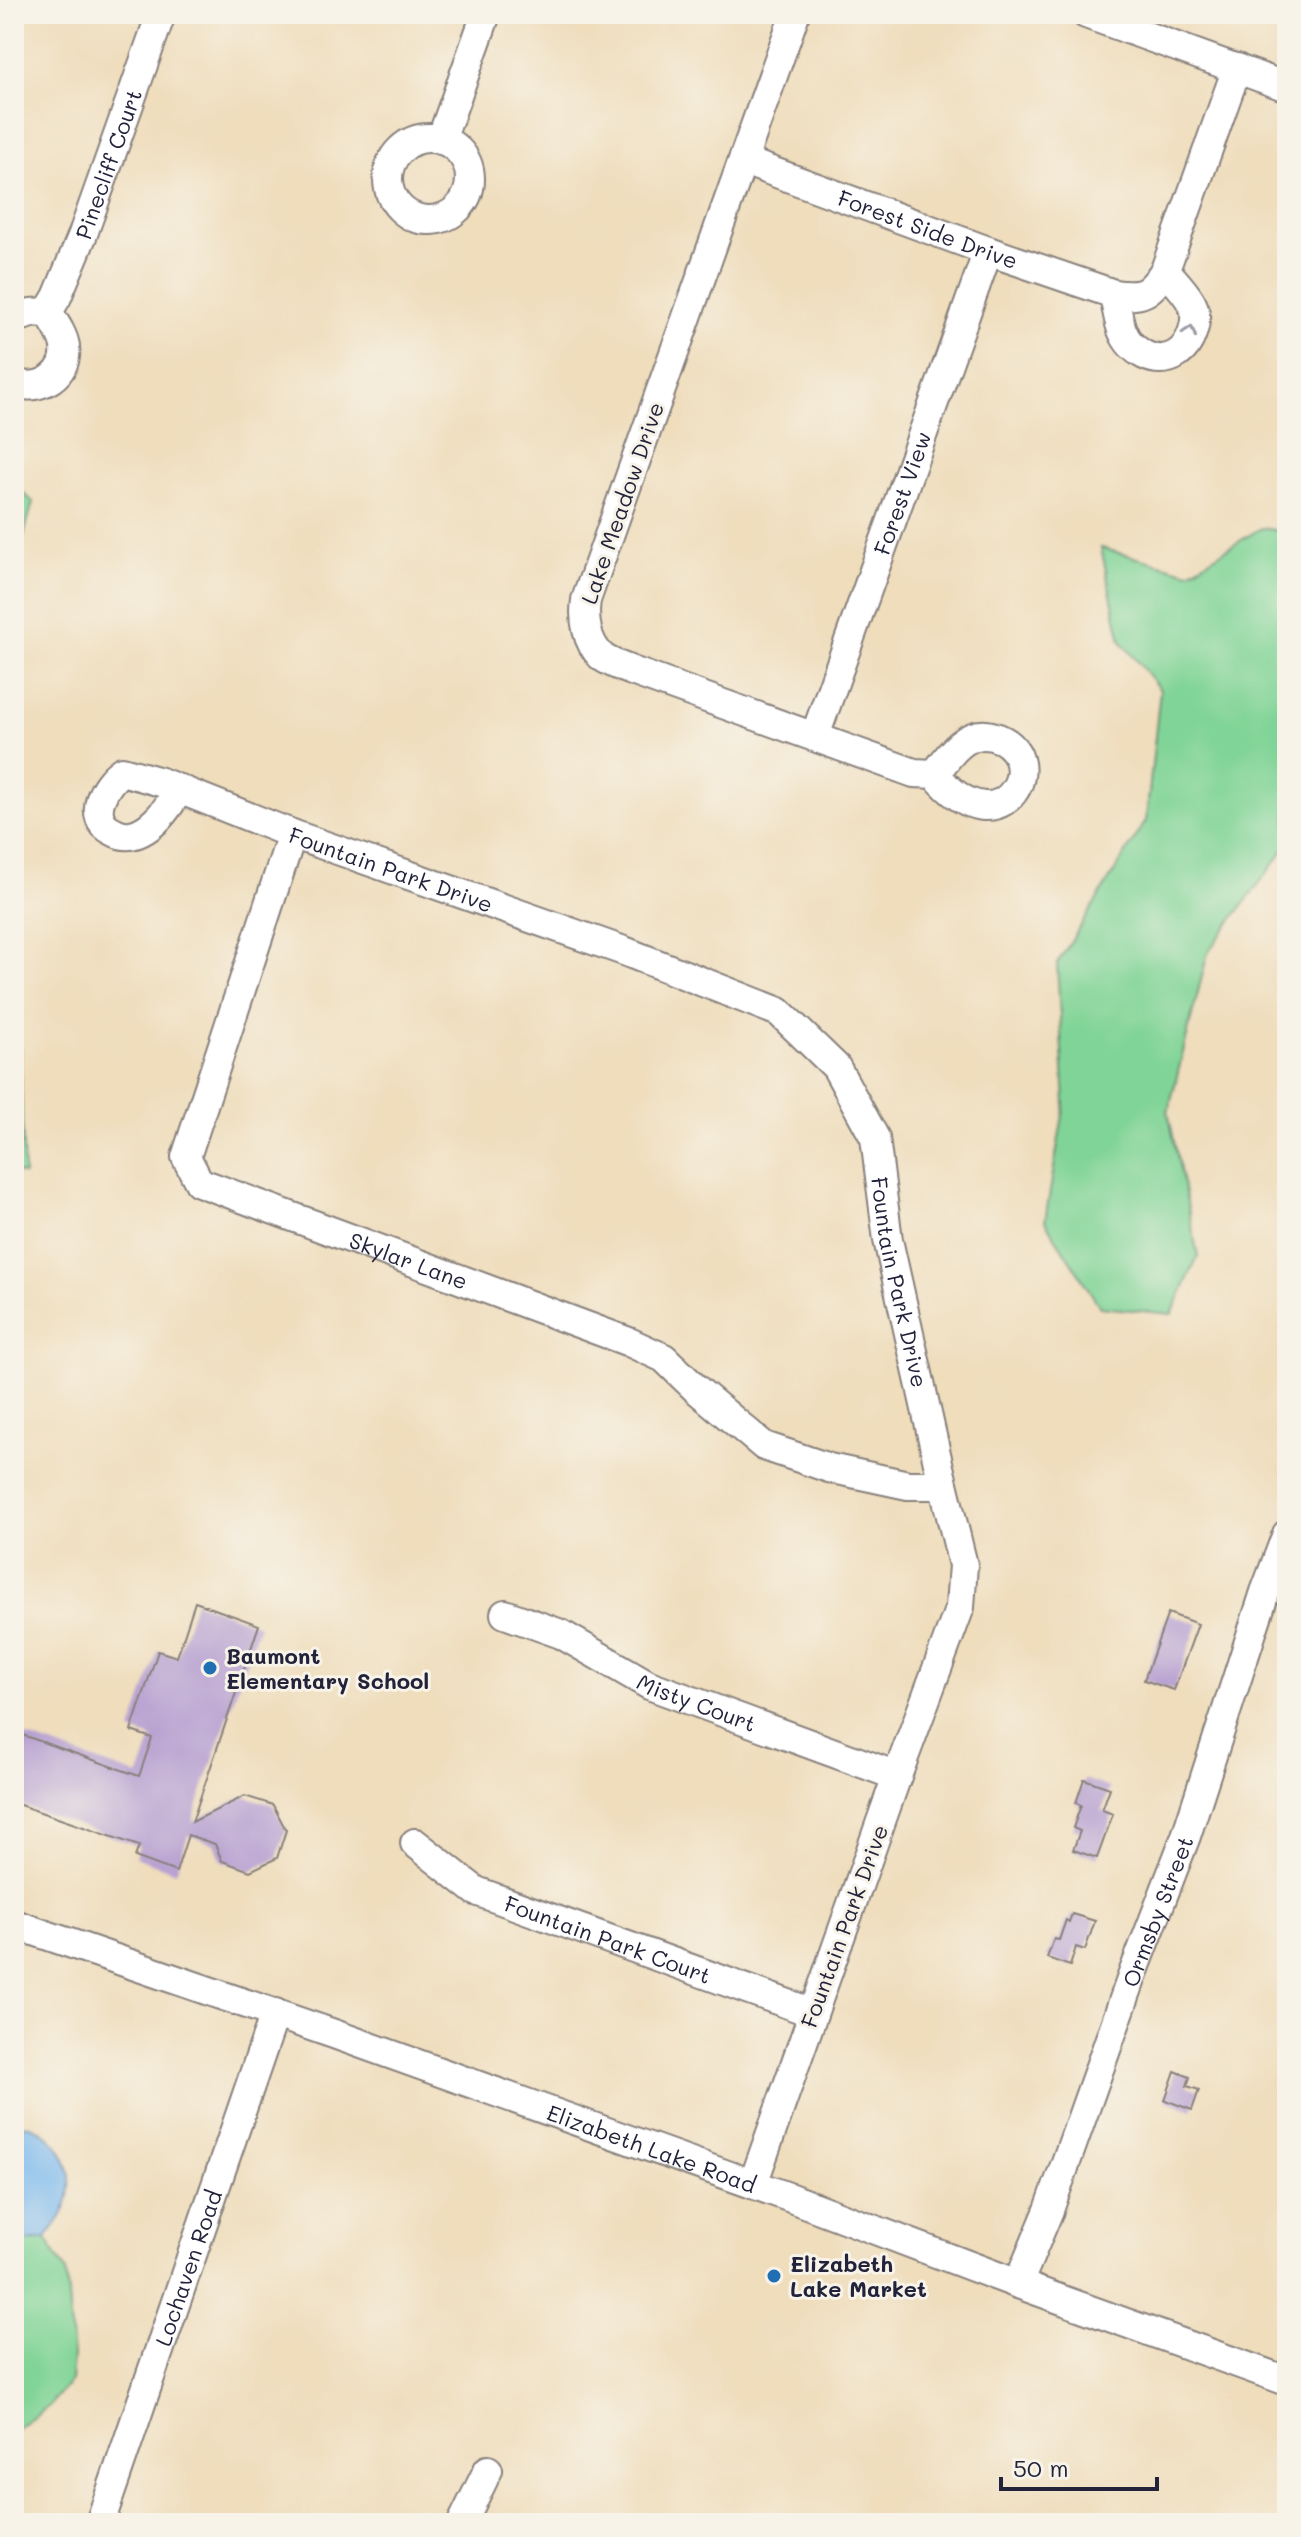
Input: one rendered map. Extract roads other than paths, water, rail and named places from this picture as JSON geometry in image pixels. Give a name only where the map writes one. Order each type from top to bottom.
[{"type":"street","name":"Pinecliff Court","points":[[48,312],[83,234],[161,14]]},
{"type":"street","points":[[441,140],[486,14]]},
{"type":"street","name":"Lake Meadow Drive","points":[[795,14],[586,600],[584,613],[589,638],[603,658],[914,773],[935,774]]},
{"type":"street","points":[[1086,14],[1287,87]]},
{"type":"street","name":"Forest Side Drive","points":[[744,161],[988,251],[1114,294],[1133,297],[1154,287],[1165,270],[1237,68]]},
{"type":"street","name":"Forest View","points":[[815,736],[988,251]]},
{"type":"street","points":[[1114,294],[1123,333],[1139,353],[1158,359],[1177,354],[1190,339],[1195,323],[1194,306],[1165,270]]},
{"type":"street","points":[[14,319],[31,313],[48,312],[65,345],[65,358],[52,379],[29,387],[14,383]]},
{"type":"street","name":"Fountain Park Drive","points":[[180,789],[292,834],[624,951],[779,1012],[836,1067],[875,1138],[888,1240],[963,1565],[960,1607],[753,2184]]},
{"type":"street","name":"Skylar Lane","points":[[292,834],[186,1157],[199,1182],[629,1342],[664,1358],[764,1446],[829,1468],[908,1485],[943,1485]]},
{"type":"street","name":"Ormsby Street","points":[[1018,2284],[1049,2210],[1186,1836],[1287,1534]]},
{"type":"street","name":"Misty Court","points":[[505,1614],[561,1634],[649,1685],[897,1776]]},
{"type":"street","name":"Fountain Park Court","points":[[415,1843],[476,1891],[813,2013]]},
{"type":"street","name":"Elizabeth Lake Road","points":[[14,1924],[275,2013],[753,2184],[1287,2381]]},
{"type":"street","name":"Lochaven Road","points":[[100,2523],[275,2013]]},
{"type":"street","points":[[462,2523],[488,2470]]},
{"type":"water","points":[[24,2124],[37,2129],[58,2146],[69,2170],[70,2184],[64,2211],[46,2238],[24,2242],[14,2239],[14,2130]]},
{"type":"place","name":"Baumont Elementary School","points":[[210,1668]]},
{"type":"place","name":"Elizabeth Lake Market","points":[[774,2276]]}]
